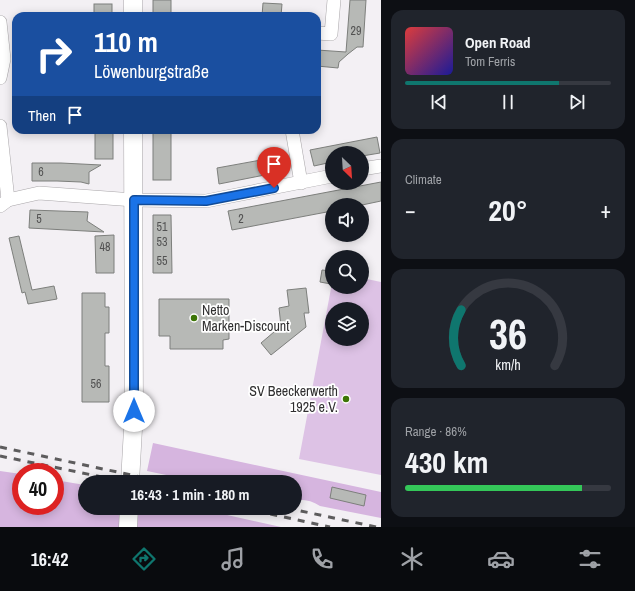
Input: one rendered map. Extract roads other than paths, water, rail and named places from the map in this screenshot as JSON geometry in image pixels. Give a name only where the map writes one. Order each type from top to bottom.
[{"type":"street","points":[[133,0],[133,12]]},
{"type":"street","points":[[321,34],[331,34],[334,0]]},
{"type":"street","points":[[0,22],[4,59],[0,78]]},
{"type":"street","points":[[0,126],[4,203],[39,193],[134,200],[206,201],[325,178]]},
{"type":"street","points":[[130,475],[134,411],[133,134]]},
{"type":"street","points":[[293,134],[301,183]]},
{"type":"street","points":[[369,169],[381,166]]},
{"type":"street","points":[[128,527],[129,515]]},
{"type":"railway","points":[[0,447],[131,475]]},
{"type":"railway","points":[[0,456],[92,475]]},
{"type":"railway","points":[[302,511],[376,527]]},
{"type":"railway","points":[[275,515],[330,527]]},
{"type":"place","name":"Netto Marken-Discount","points":[[194,318]]},
{"type":"place","name":"SV Beeckerwerth 1925 e.V.","points":[[346,399]]}]
